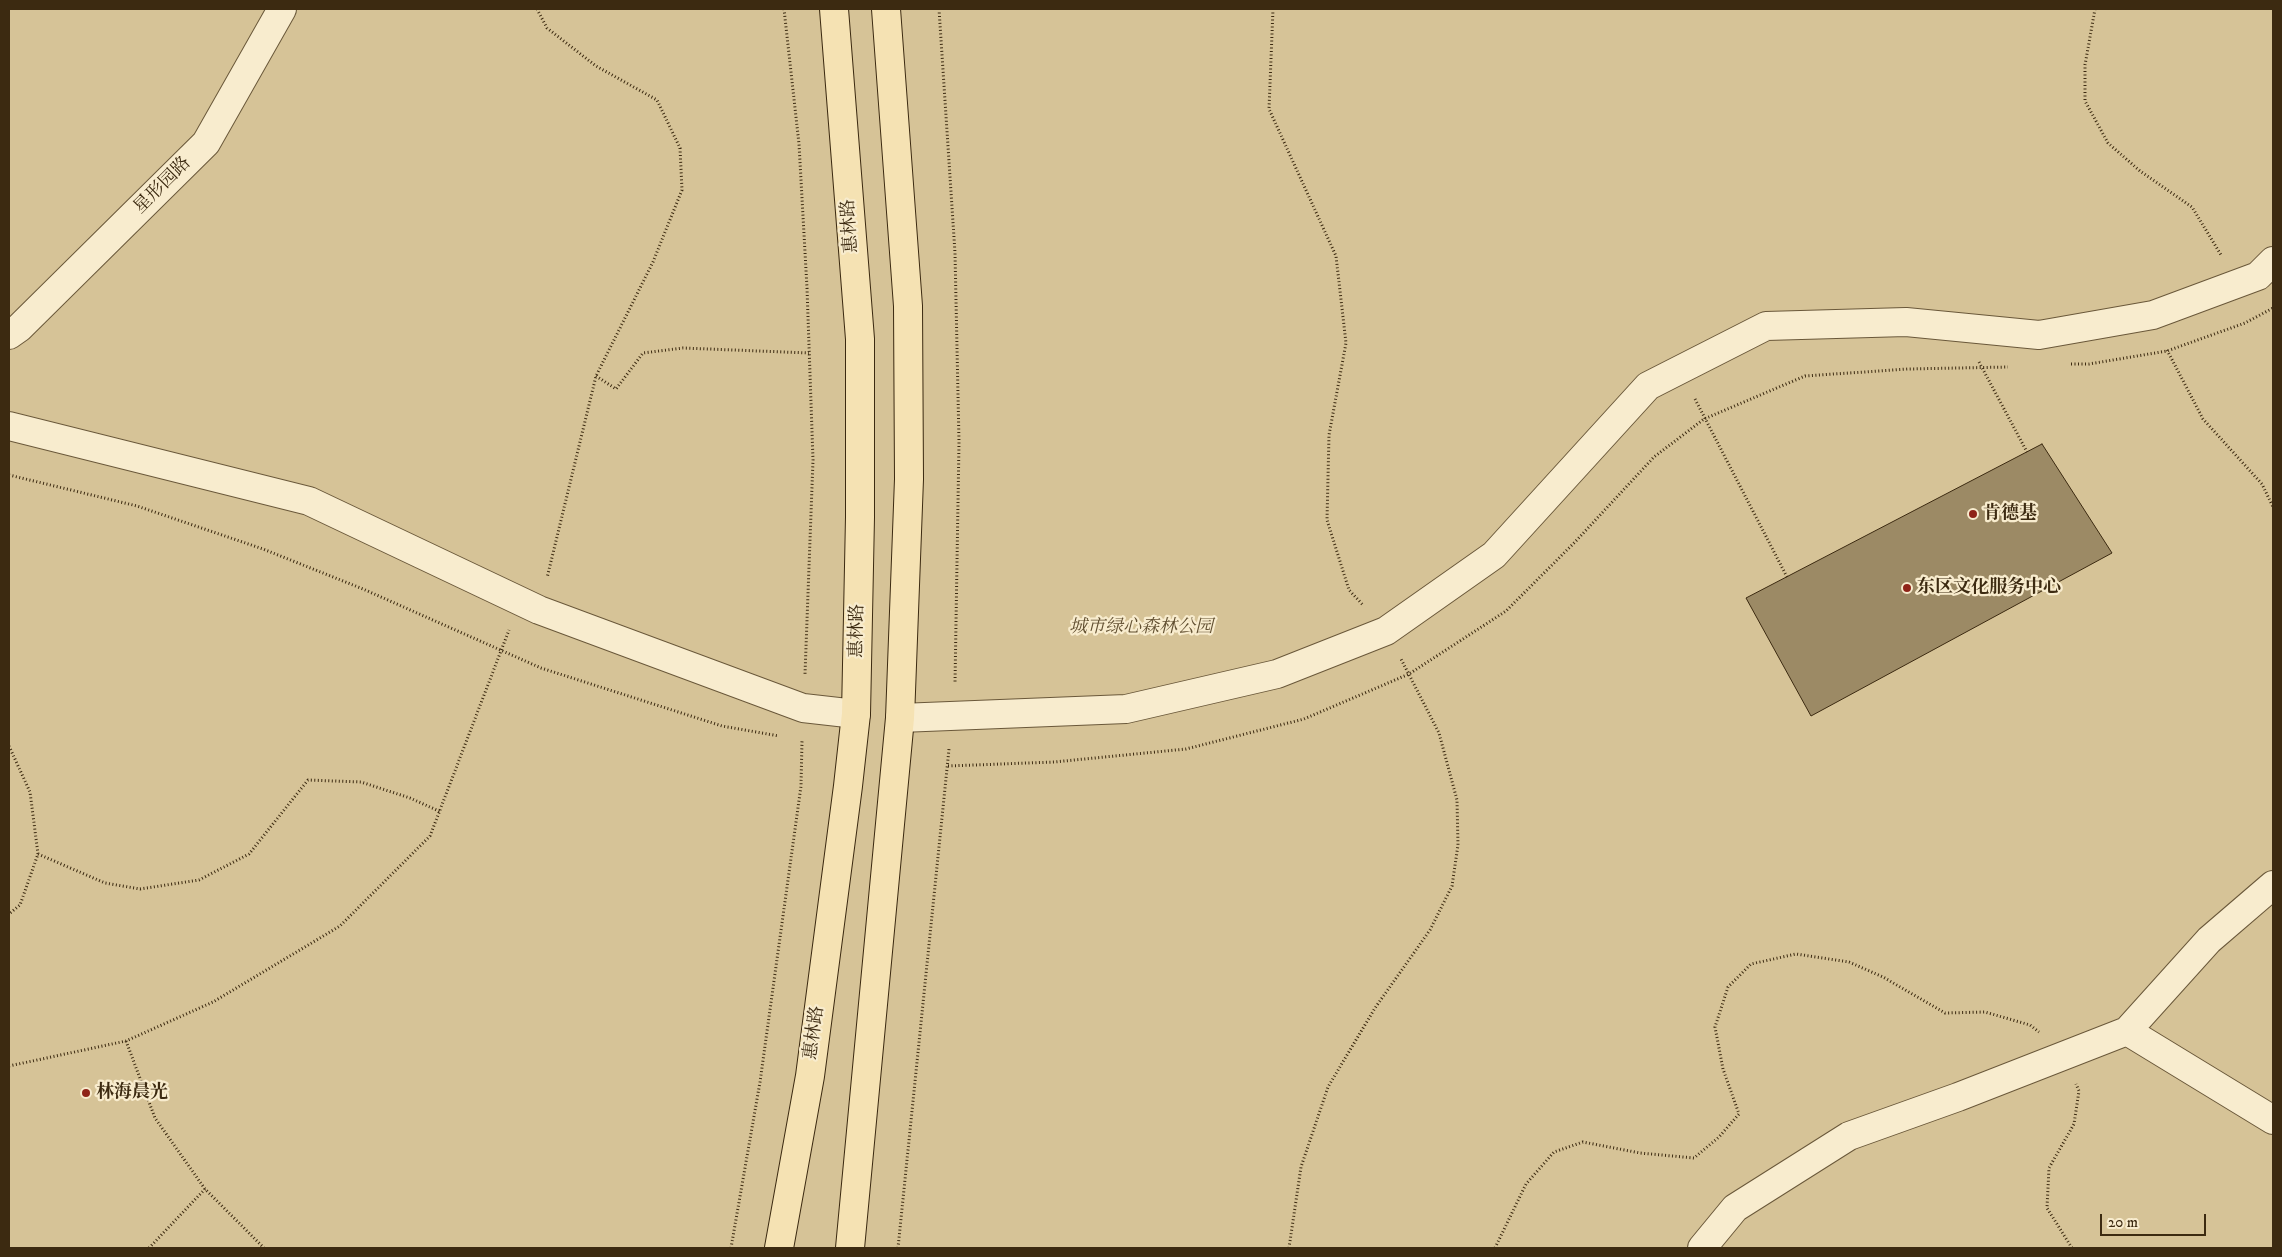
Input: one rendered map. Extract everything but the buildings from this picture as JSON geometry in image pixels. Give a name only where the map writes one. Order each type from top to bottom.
[{"type":"main road","name":"惠林路","points":[[779,1248],[810,1076],[856,714],[860,517],[860,339],[834,9]]},
{"type":"main road","points":[[850,1248],[900,718],[909,479],[908,306],[886,9]]},
{"type":"street","name":"星形园路","points":[[9,335],[20,328],[206,143],[282,9]]},
{"type":"street","points":[[900,718],[952,718],[1126,709],[1277,674],[1386,631],[1494,555],[1648,386],[1766,326],[1906,322],[2039,335],[2153,315],[2258,276],[2273,261]]},
{"type":"street","points":[[9,426],[309,501],[529,606],[803,708],[856,714]]},
{"type":"street","points":[[1702,1248],[1735,1208],[1849,1136],[1958,1097],[2127,1031],[2209,940],[2273,885]]},
{"type":"street","points":[[2127,1031],[2273,1120]]},
{"type":"path","points":[[9,1066],[126,1041],[213,1002],[340,926],[430,836],[441,812],[501,650],[529,606],[596,376],[653,262],[682,190],[680,148],[657,100],[589,60],[547,28],[537,9]]},
{"type":"path","points":[[784,9],[798,144],[813,460],[803,708]]},
{"type":"path","points":[[898,1248],[948,766],[956,667],[959,432],[955,253],[939,9]]},
{"type":"path","points":[[2095,9],[2085,65],[2085,101],[2108,143],[2140,171],[2192,207],[2214,240],[2235,284]]},
{"type":"path","points":[[2070,364],[2089,364],[2167,351],[2245,323],[2273,308]]},
{"type":"path","points":[[2153,315],[2167,351],[2203,420],[2262,484],[2273,507]]},
{"type":"path","points":[[1958,327],[2027,452]]},
{"type":"path","points":[[596,376],[616,389],[642,352],[683,348],[809,353]]},
{"type":"path","points":[[948,766],[1054,762],[1186,749],[1304,719],[1409,674],[1506,610],[1575,542],[1654,457],[1704,419],[1805,376],[1908,369],[2012,367]]},
{"type":"path","points":[[1682,369],[1704,419],[1787,577]]},
{"type":"path","points":[[9,475],[137,506],[263,549],[363,589],[541,668],[722,726],[784,737]]},
{"type":"path","points":[[731,1248],[760,1082],[801,786],[802,740],[793,738]]},
{"type":"path","points":[[9,746],[30,792],[38,854],[20,904],[9,914]]},
{"type":"path","points":[[38,854],[105,883],[140,889],[199,880],[248,854],[308,780],[361,782],[410,798],[441,812]]},
{"type":"path","points":[[1495,1248],[1526,1184],[1554,1152],[1583,1142],[1640,1153],[1694,1158],[1719,1137],[1739,1114],[1723,1069],[1715,1027],[1728,988],[1751,964],[1796,954],[1849,962],[1883,977],[1945,1013],[1985,1012],[2030,1025],[2065,1056],[2079,1091],[2074,1124],[2049,1168],[2047,1208],[2072,1248]]},
{"type":"path","points":[[126,1041],[155,1118],[205,1189],[264,1248]]},
{"type":"path","points":[[149,1248],[205,1189]]},
{"type":"green space","name":"城市绿心森林公园","points":[[9,9],[2273,9],[2273,1248],[9,1248]]},
{"type":"place","name":"肯德基","points":[[1973,514]]},
{"type":"place","name":"东区文化服务中心","points":[[1907,588]]},
{"type":"place","name":"林海晨光","points":[[86,1093]]}]
